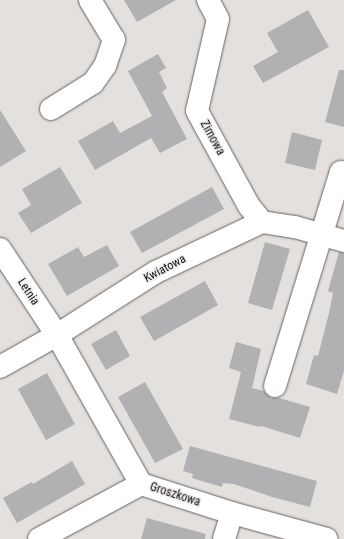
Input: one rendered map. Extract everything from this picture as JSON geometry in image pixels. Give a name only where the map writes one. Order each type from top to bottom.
[{"type":"street","points":[[51,109],[93,83],[105,66],[114,40],[90,0]]},
{"type":"street","name":"Zimowa","points":[[208,0],[218,20],[197,111],[249,206],[262,222]]},
{"type":"street","points":[[275,386],[341,172]]},
{"type":"street","points":[[262,222],[295,227],[344,241]]},
{"type":"street","name":"Kwiatowa","points":[[0,367],[57,335],[156,272],[262,222]]},
{"type":"street","name":"Letnia","points":[[0,249],[57,335]]},
{"type":"street","name":"Groszkowa","points":[[57,335],[141,484],[232,513],[327,539]]},
{"type":"street","points":[[39,539],[141,484]]},
{"type":"street","points":[[224,539],[232,513]]},
{"type":"building","points":[[124,0],[176,0],[137,22]]},
{"type":"building","points":[[308,10],[329,47],[263,83],[253,66],[278,52],[267,33]]},
{"type":"building","points":[[158,54],[166,68],[159,72],[167,88],[162,92],[187,139],[160,153],[151,138],[95,170],[78,141],[113,121],[120,133],[152,116],[128,71]]},
{"type":"building","points":[[339,70],[344,70],[344,127],[325,122]]},
{"type":"building","points":[[0,110],[26,151],[0,167]]},
{"type":"building","points":[[292,132],[322,140],[315,170],[285,163]]},
{"type":"building","points":[[60,167],[82,203],[31,233],[18,213],[31,205],[22,189]]},
{"type":"building","points":[[212,187],[224,209],[142,253],[130,232]]},
{"type":"building","points":[[265,242],[290,249],[272,310],[248,303]]},
{"type":"building","points":[[107,245],[119,266],[67,296],[48,264],[78,247],[84,257]]},
{"type":"building","points":[[339,252],[344,253],[344,371],[337,394],[306,384],[314,355],[318,356],[329,313],[333,293],[328,291]]},
{"type":"building","points":[[205,281],[218,305],[154,341],[140,317]]},
{"type":"building","points":[[116,330],[130,356],[106,370],[91,344]]},
{"type":"building","points":[[236,342],[261,349],[252,388],[264,391],[271,398],[279,398],[310,407],[300,438],[261,426],[229,419],[241,372],[229,368]]},
{"type":"building","points":[[47,373],[75,424],[46,440],[18,389]]},
{"type":"building","points":[[145,382],[183,449],[155,463],[118,397]]},
{"type":"building","points":[[190,446],[317,481],[310,507],[272,497],[234,484],[223,483],[222,487],[192,478],[193,474],[183,471]]},
{"type":"building","points":[[72,461],[85,484],[17,523],[3,498],[32,482],[33,484]]},
{"type":"building","points":[[147,518],[206,534],[205,539],[141,539]]}]
